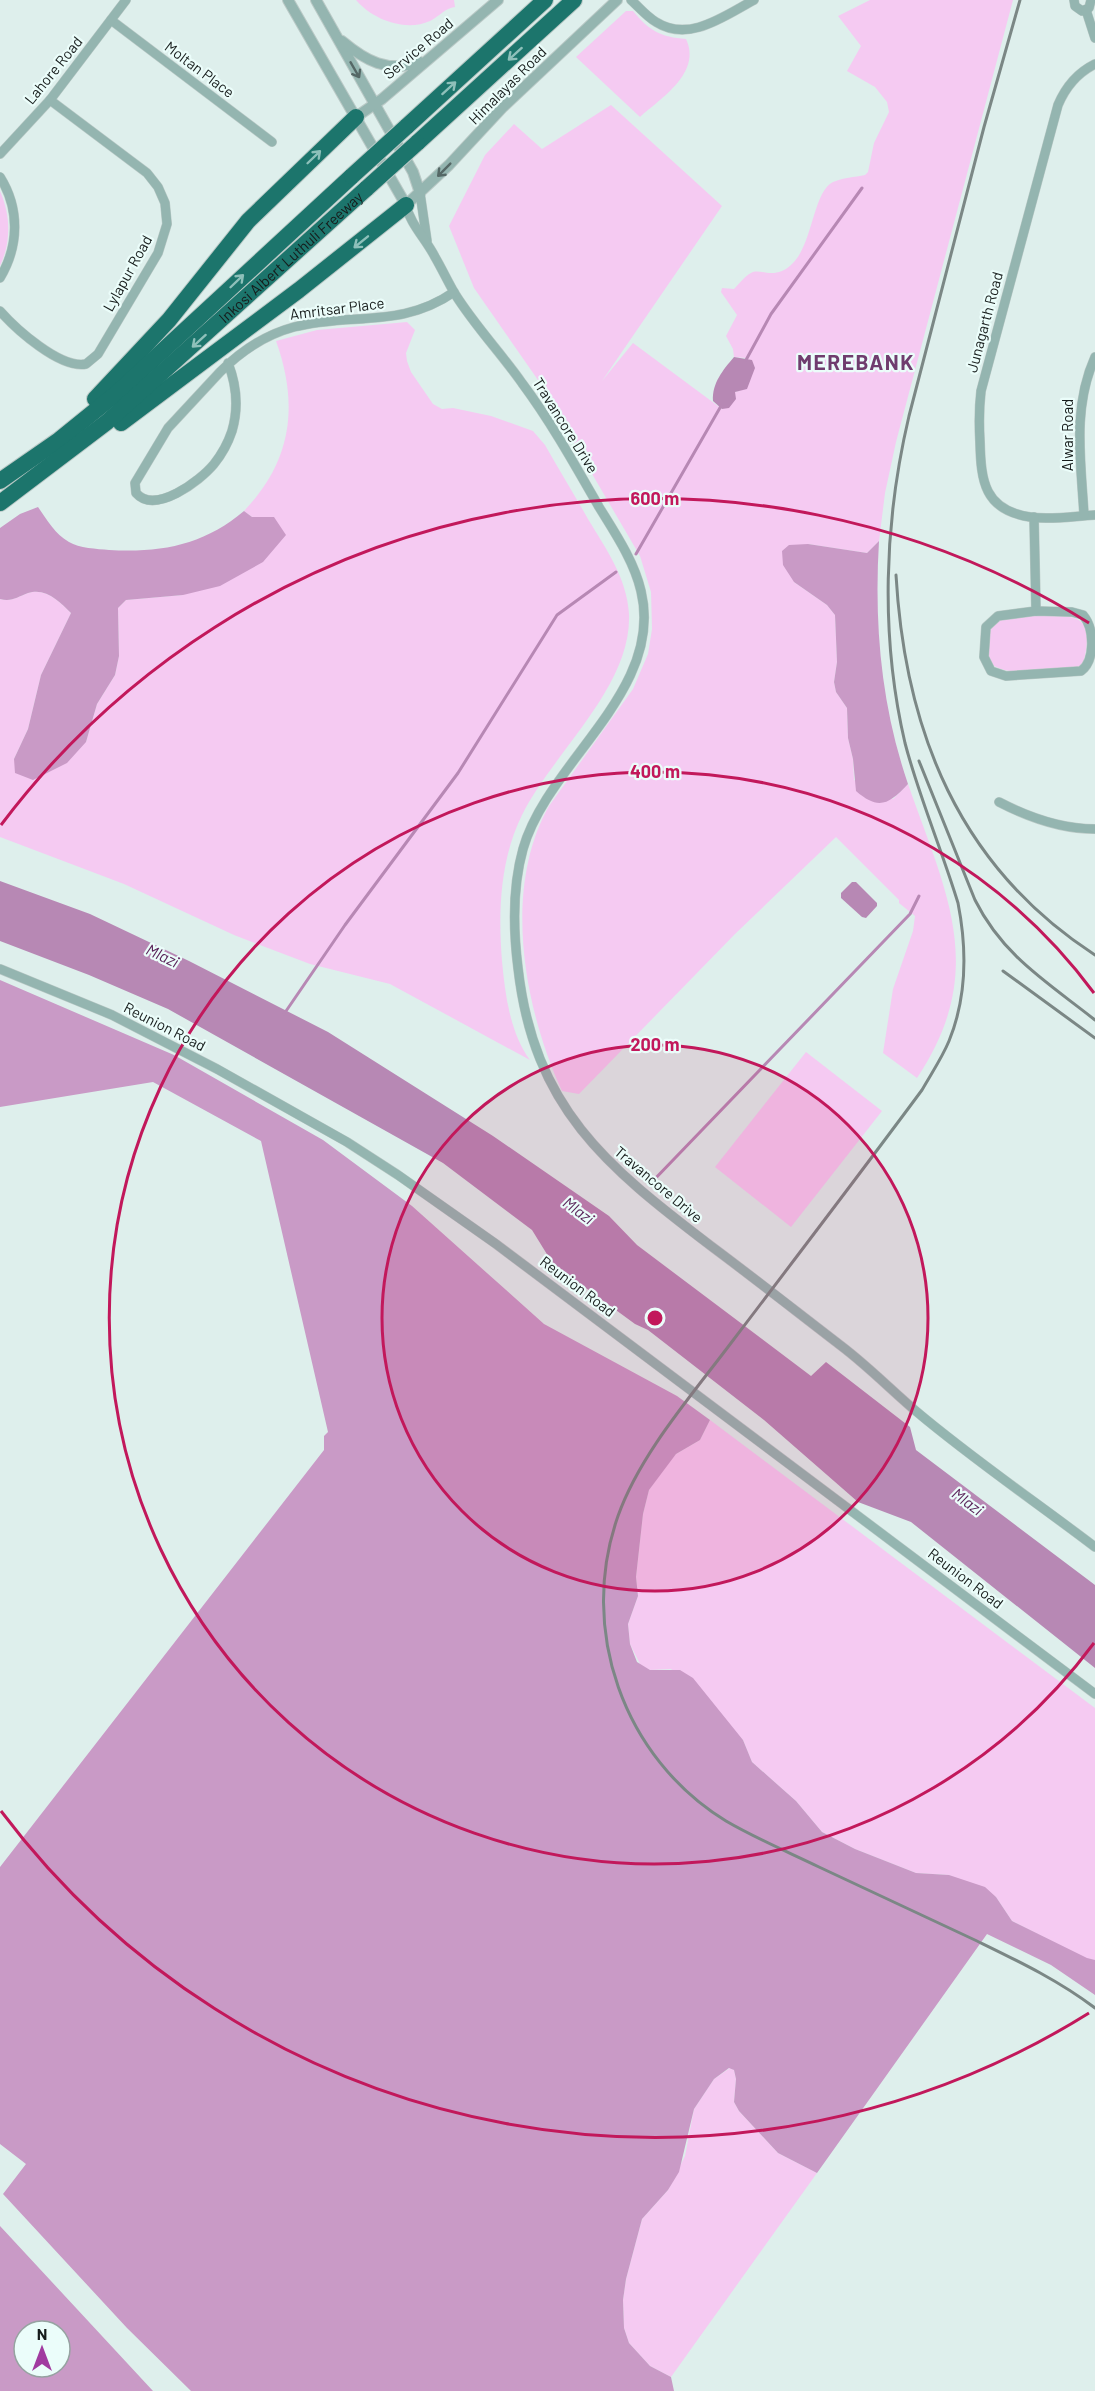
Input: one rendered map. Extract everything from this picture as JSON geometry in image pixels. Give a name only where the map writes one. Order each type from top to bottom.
[{"type":"highway","name":"Inkosi Albert Luthuli Freeway","points":[[0,481],[58,440],[126,385],[545,0]]},
{"type":"highway","name":"Inkosi Albert Luthuli Freeway","points":[[0,503],[116,415],[574,0]]},
{"type":"highway","points":[[58,440],[169,320],[248,220],[356,117]]},
{"type":"highway","points":[[20,490],[152,400],[356,247],[406,205]]},
{"type":"street","name":"Lahore Road","points":[[0,154],[50,100],[126,0]]},
{"type":"street","points":[[288,0],[454,292]]},
{"type":"street","points":[[316,0],[413,172],[420,193],[427,241]]},
{"type":"street","name":"Service Road","points":[[356,117],[375,104],[498,0]]},
{"type":"street","name":"Himalayas Road","points":[[406,205],[502,108],[617,0]]},
{"type":"street","points":[[631,0],[661,25],[686,31],[705,26],[754,0]]},
{"type":"street","points":[[1074,0],[1078,9],[1086,10]]},
{"type":"street","points":[[1086,10],[1091,0]]},
{"type":"street","points":[[1086,10],[1095,39]]},
{"type":"street","name":"Moltan Place","points":[[111,20],[272,142]]},
{"type":"street","points":[[336,36],[360,56],[380,65],[397,67],[426,60]]},
{"type":"street","name":"Junagarth Road","points":[[1095,64],[1075,78],[1065,89],[1058,105],[981,391],[979,407],[982,476],[987,491],[998,505],[1034,518],[1095,515]]},
{"type":"street","name":"Lylapur Road","points":[[0,311],[14,326],[42,348],[72,363],[86,364],[98,354],[158,253],[167,224],[165,203],[153,179],[50,100]]},
{"type":"street","points":[[0,177],[9,196],[15,220],[13,246],[0,278]]},
{"type":"street","name":"Amritsar Place","points":[[228,363],[236,389],[236,414],[231,434],[218,458],[200,478],[179,492],[156,500],[140,497],[136,493],[135,483],[162,436],[189,403],[228,363],[251,346],[278,332],[305,325],[409,314],[428,308],[454,292]]},
{"type":"street","name":"Travancore Drive","points":[[454,292],[528,391],[554,431],[628,557],[638,580],[644,606],[641,639],[630,674],[619,697],[539,811],[525,842],[516,880],[515,945],[524,1011],[536,1049],[560,1100],[596,1149],[630,1182],[861,1361],[917,1412],[1095,1547]]},
{"type":"street","name":"Alwar Road","points":[[1084,515],[1079,417],[1082,392],[1095,357]]},
{"type":"street","points":[[1034,518],[1036,610]]},
{"type":"street","points":[[1036,610],[1072,612],[1083,615],[1091,628],[1093,652],[1092,661],[1087,668],[1081,671],[1006,676],[991,671],[984,657],[986,627],[998,616],[1036,610]]},
{"type":"street","points":[[999,802],[1024,815],[1077,829],[1095,829]]},
{"type":"street","name":"Reunion Road","points":[[0,969],[112,1015],[217,1069],[346,1142],[398,1175],[533,1271],[1095,1694]]},
{"type":"shaded area","points":[[356,0],[454,0],[455,7],[430,21],[411,25],[390,22],[381,18]]},
{"type":"shaded area","points":[[870,0],[1013,0],[896,442],[885,493],[879,541],[867,553],[808,544],[794,582],[827,605],[835,615],[837,662],[834,682],[836,692],[847,708],[848,738],[853,759],[854,780],[893,799],[908,784],[947,896],[954,931],[956,966],[951,1002],[939,1039],[917,1078],[883,1053],[893,989],[913,931],[915,916],[899,903],[899,900],[836,837],[735,934],[579,1094],[562,1091],[537,1023],[529,986],[522,911],[526,874],[535,839],[549,806],[633,689],[648,654],[652,629],[651,592],[640,556],[567,431],[570,426],[474,288],[449,226],[485,155],[514,124],[542,149],[611,105],[722,206],[602,381],[633,343],[722,409],[735,392],[747,388],[746,358],[734,357],[733,349],[726,336],[737,315],[721,292],[722,288],[734,289],[751,273],[774,273],[786,269],[800,254],[826,188],[833,182],[865,175],[868,172],[874,143],[889,112],[887,102],[875,87],[847,71],[861,46],[838,16]]},
{"type":"shaded area","points":[[626,11],[633,11],[656,32],[669,37],[686,39],[689,51],[689,63],[677,84],[640,117],[576,57]]},
{"type":"shaded area","points":[[0,191],[8,219],[8,238],[0,266]]},
{"type":"shaded area","points":[[407,322],[415,330],[406,353],[407,361],[411,372],[433,404],[442,409],[453,408],[491,416],[533,431],[545,445],[614,564],[627,601],[629,614],[627,641],[618,667],[589,718],[536,791],[522,815],[505,868],[500,923],[505,987],[513,1026],[530,1060],[390,984],[310,964],[234,935],[124,884],[0,837],[0,599],[11,599],[28,593],[41,592],[62,604],[71,613],[41,675],[28,729],[14,759],[86,742],[97,704],[115,675],[119,656],[118,608],[126,600],[183,595],[274,518],[252,517],[244,511],[260,492],[272,472],[287,431],[289,410],[287,388],[276,341],[317,330]]},
{"type":"shaded area","points":[[38,507],[64,539],[78,546],[94,549],[146,550],[181,544],[213,532],[244,511],[252,517],[274,517],[286,535],[263,562],[220,586],[183,595],[126,600],[118,608],[119,656],[115,675],[97,704],[86,742],[67,763],[33,780],[15,773],[14,759],[28,729],[41,675],[71,613],[52,597],[41,592],[28,593],[11,599],[0,599],[0,528],[20,514]]},
{"type":"shaded area","points":[[879,541],[878,603],[882,664],[891,724],[908,784],[889,800],[878,803],[856,791],[853,759],[848,738],[847,708],[836,692],[834,682],[837,662],[835,615],[827,605],[794,582],[783,565],[782,551],[789,545],[808,544],[867,553]]},
{"type":"shaded area","points":[[1039,615],[1065,616],[1081,622],[1087,636],[1083,665],[1074,669],[1016,672],[995,667],[988,661],[989,628],[1000,619]]},
{"type":"shaded area","points":[[0,980],[174,1055],[323,1140],[412,1206],[544,1324],[677,1396],[710,1420],[700,1440],[676,1454],[649,1490],[643,1514],[636,1577],[638,1596],[628,1624],[630,1644],[637,1662],[650,1670],[680,1670],[693,1678],[743,1740],[752,1762],[796,1801],[822,1832],[855,1849],[916,1873],[949,1875],[985,1887],[996,1897],[1012,1921],[1095,1960],[1095,1995],[1051,1965],[987,1934],[817,2173],[778,2153],[739,2111],[734,2102],[736,2079],[734,2070],[729,2068],[714,2079],[694,2109],[679,2172],[668,2190],[642,2219],[626,2279],[623,2300],[624,2328],[629,2343],[650,2366],[671,2377],[674,2391],[191,2391],[127,2328],[3,2194],[26,2164],[0,2144],[0,1867],[324,1450],[324,1436],[328,1432],[261,1141],[153,1082],[0,1107]]},
{"type":"shaded area","points":[[806,1052],[882,1111],[791,1227],[715,1167]]},
{"type":"shaded area","points":[[710,1420],[1095,1708],[1095,1960],[1087,1959],[1012,1921],[996,1897],[949,1875],[916,1873],[855,1849],[822,1832],[796,1801],[752,1762],[743,1740],[671,1669],[650,1670],[641,1666],[630,1644],[628,1624],[638,1596],[636,1577],[643,1514],[649,1490],[676,1454],[700,1440]]},
{"type":"shaded area","points":[[730,2068],[734,2070],[736,2079],[734,2102],[739,2111],[778,2153],[817,2173],[671,2377],[650,2366],[629,2343],[624,2328],[623,2300],[626,2279],[642,2219],[668,2190],[685,2156],[694,2109],[714,2079]]},
{"type":"shaded area","points":[[0,2226],[153,2391],[0,2391]]},
{"type":"water","points":[[734,357],[752,360],[755,368],[747,389],[735,392],[736,399],[729,408],[722,409],[713,401],[714,388],[722,372]]},
{"type":"water","name":"Mlazi","points":[[0,881],[90,914],[189,961],[328,1032],[493,1136],[609,1216],[637,1245],[811,1376],[826,1362],[910,1427],[916,1450],[1095,1585],[1095,1668],[911,1522],[858,1502],[764,1420],[648,1330],[635,1324],[553,1264],[532,1230],[443,1163],[168,1009],[89,975],[0,941]]},
{"type":"water","points":[[852,882],[856,882],[877,903],[866,918],[841,898],[841,893]]},
{"type":"waterway","points":[[746,360],[771,314],[862,188]]},
{"type":"waterway","points":[[636,554],[721,406]]},
{"type":"waterway","points":[[284,1014],[345,925],[458,773],[557,615],[616,572]]},
{"type":"waterway","points":[[650,1184],[910,914],[919,896]]},
{"type":"railway","points":[[1020,0],[984,127],[909,416],[894,497],[890,538],[889,620],[897,703],[905,743],[952,883],[961,920],[964,973],[955,1024],[943,1054],[922,1090],[684,1404],[639,1470],[618,1516],[607,1559],[604,1602],[607,1646],[618,1687],[636,1727],[660,1763],[690,1794],[726,1821],[748,1833],[1008,1956],[1052,1980],[1095,2008]]},
{"type":"railway","points":[[896,575],[902,633],[912,688],[927,741],[948,790],[975,837],[1008,880],[1048,920],[1095,955]]},
{"type":"railway","points":[[919,761],[975,900],[986,920],[1013,953],[1028,967],[1095,1020]]},
{"type":"railway","points":[[1003,971],[1095,1038]]},
{"type":"district","name":"MEREBANK","points":[[856,361]]}]
